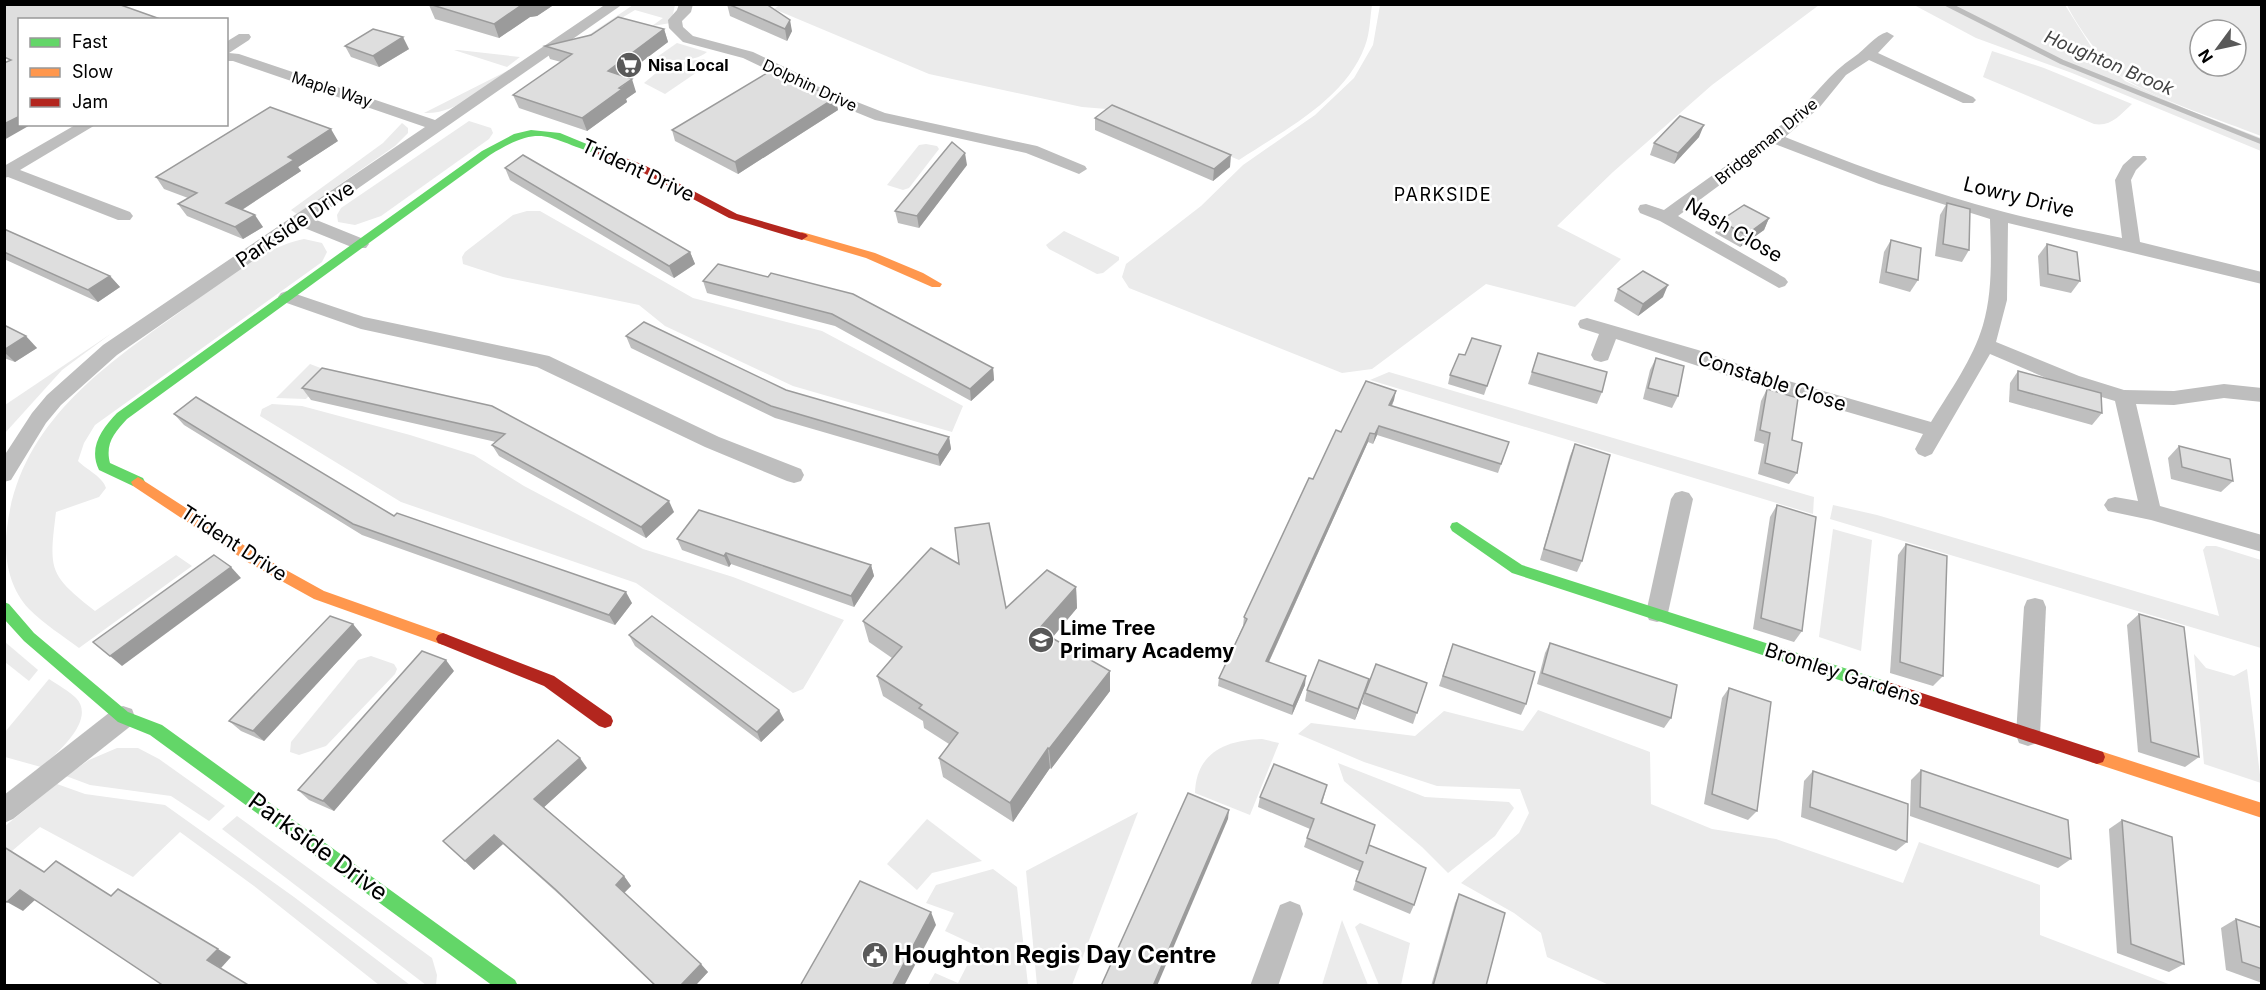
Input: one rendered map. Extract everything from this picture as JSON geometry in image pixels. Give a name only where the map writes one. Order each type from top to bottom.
[{"type":"street","name":"Parkside Drive","points":[[4,474],[39,418],[54,400],[110,350],[616,4]]},
{"type":"street","name":"Dolphin Drive","points":[[686,4],[684,12],[675,20],[676,28],[688,39],[748,55],[798,79],[814,90],[882,117],[1031,149],[1079,169]]},
{"type":"street","name":"Bridgeman Drive","points":[[1666,218],[1814,105],[1841,72],[1868,54],[1887,36]]},
{"type":"street","points":[[228,48],[244,37]]},
{"type":"street","points":[[1868,54],[1968,100]]},
{"type":"street","name":"Maple Way","points":[[228,57],[333,89],[437,126]]},
{"type":"street","points":[[6,172],[86,126]]},
{"type":"street","name":"Trident Drive","points":[[604,721],[549,681],[455,643],[319,596],[254,559],[145,485],[116,474],[104,466],[98,453],[103,436],[122,416],[360,244],[504,141],[523,134],[550,132],[640,167],[733,216],[781,231],[850,247],[895,263],[936,284]]},
{"type":"street","name":"Lowry Drive","points":[[1772,137],[1838,164],[1925,194],[1999,216],[2262,278]]},
{"type":"street","points":[[2132,246],[2123,180],[2129,168],[2139,159]]},
{"type":"street","points":[[6,172],[124,216]]},
{"type":"street","name":"Nash Close","points":[[1646,209],[1779,282]]},
{"type":"street","points":[[1925,449],[1992,326],[1996,307],[1999,216]]},
{"type":"street","points":[[301,220],[360,244]]},
{"type":"street","points":[[287,297],[361,323],[542,362],[712,442],[794,476]]},
{"type":"street","name":"Constable Close","points":[[1587,324],[1691,355],[1772,383],[1934,430]]},
{"type":"street","points":[[1601,355],[1610,330]]},
{"type":"street","points":[[1984,344],[2072,381],[2124,397],[2174,398],[2224,392],[2262,395]]},
{"type":"street","points":[[2124,397],[2151,512]]},
{"type":"street","points":[[1657,613],[1682,499]]},
{"type":"street","points":[[2115,505],[2151,512],[2262,544]]},
{"type":"street","name":"Bromley Gardens","points":[[1457,527],[1480,541],[1498,559],[1517,569],[2262,811]]},
{"type":"street","points":[[2028,735],[2035,607]]},
{"type":"street","name":"Parkside Drive","points":[[4,608],[29,637],[123,717],[156,730],[475,976],[509,986]]},
{"type":"street","points":[[4,811],[123,717]]},
{"type":"street","points":[[1264,986],[1290,914]]},
{"type":"shaded area","points":[[781,4],[1372,5],[1365,46],[1356,65],[1343,82],[1311,112],[1239,160],[1119,110],[1082,107],[929,74],[774,9]]},
{"type":"shaded area","points":[[1380,4],[1819,5],[1712,85],[1613,172],[1557,226],[1621,259],[1575,307],[1486,284],[1372,369],[1342,373],[1129,288],[1122,277],[1126,264],[1201,206],[1243,165],[1315,115],[1354,78],[1373,45]]},
{"type":"shaded area","points":[[633,5],[675,5],[671,23],[652,26],[663,18],[635,10],[553,59]]},
{"type":"shaded area","points":[[1914,5],[2065,5],[2092,48],[2125,81],[2186,109],[2261,138],[2261,151],[2072,73],[1976,38]]},
{"type":"shaded area","points":[[2067,5],[2261,5],[2261,136],[2176,104],[2128,81],[2111,67],[2085,35]]},
{"type":"shaded area","points":[[677,43],[707,52],[696,58],[683,60],[657,57]]},
{"type":"shaded area","points":[[454,50],[458,50],[520,57],[507,67]]},
{"type":"shaded area","points":[[1992,51],[2044,68],[2132,104],[2110,122],[2094,124],[1983,77]]},
{"type":"shaded area","points":[[704,59],[709,64],[665,94],[644,83],[667,64]]},
{"type":"shaded area","points":[[509,70],[458,105],[447,110],[424,113]]},
{"type":"shaded area","points":[[469,121],[491,128],[493,133],[489,139],[381,216],[355,225],[338,222],[337,215],[341,208]]},
{"type":"shaded area","points":[[402,123],[408,128],[408,133],[395,146],[297,214],[291,210],[383,143]]},
{"type":"shaded area","points":[[919,145],[937,146],[939,149],[909,188],[903,190],[887,185]]},
{"type":"shaded area","points":[[527,211],[540,211],[693,298],[822,331],[963,406],[952,432],[793,386],[665,326],[639,305],[503,277],[463,264],[462,257],[465,252],[513,215]]},
{"type":"shaded area","points":[[1064,231],[1119,257],[1119,260],[1103,273],[1097,274],[1049,249],[1046,245]]},
{"type":"shaded area","points":[[304,239],[322,243],[327,252],[322,262],[95,425],[84,443],[78,461],[98,477],[106,488],[99,497],[56,512],[53,559],[60,579],[95,611],[176,555],[192,566],[79,648],[29,609],[12,582],[9,571],[6,550],[7,528],[15,491],[28,459],[46,429],[68,402],[121,355],[239,269],[271,251]]},
{"type":"shaded area","points":[[112,333],[62,370],[5,433],[5,405]]},
{"type":"shaded area","points":[[310,364],[331,372],[306,399],[276,398]]},
{"type":"shaded area","points":[[1389,372],[1814,497],[1813,514],[1370,380]]},
{"type":"shaded area","points":[[272,404],[302,406],[474,455],[524,486],[643,549],[733,577],[844,620],[803,689],[793,693],[636,583],[401,502],[260,416],[262,409]]},
{"type":"shaded area","points":[[1833,505],[1877,515],[2219,616],[2203,550],[2206,546],[2216,546],[2261,560],[2261,648],[1830,519]]},
{"type":"shaded area","points":[[1833,529],[1872,540],[1861,651],[1819,637]]},
{"type":"shaded area","points":[[5,642],[38,670],[29,681],[5,662]]},
{"type":"shaded area","points":[[2194,654],[2206,668],[2234,676],[2247,669],[2261,783],[2204,764]]},
{"type":"shaded area","points":[[371,656],[394,664],[397,669],[395,674],[326,746],[299,755],[290,752],[291,742],[358,660]]},
{"type":"shaded area","points":[[49,679],[76,698],[81,707],[82,716],[78,726],[56,754],[41,767],[5,757],[5,732]]},
{"type":"shaded area","points":[[1538,710],[1650,752],[1651,804],[1712,829],[1776,839],[1903,883],[1919,842],[2040,885],[2040,935],[2171,985],[1609,985],[1547,957],[1541,933],[1514,913],[1461,883],[1519,833],[1529,813],[1520,789],[1437,786],[1364,762],[1298,734],[1311,723],[1415,736],[1444,711],[1523,731]]},
{"type":"shaded area","points":[[1262,739],[1279,743],[1250,815],[1195,793],[1201,767],[1207,758],[1216,751],[1237,742]]},
{"type":"shaded area","points":[[117,748],[138,748],[159,759],[225,806],[209,821],[171,796],[90,785],[66,776],[89,760]]},
{"type":"shaded area","points":[[1338,763],[1425,797],[1509,802],[1514,808],[1495,836],[1448,873],[1422,847],[1344,781]]},
{"type":"shaded area","points":[[57,784],[85,794],[165,805],[294,897],[410,985],[379,985],[254,886],[180,832],[133,877],[40,827],[5,857],[5,826]]},
{"type":"shaded area","points":[[1138,812],[1072,985],[1037,985],[1026,871]]},
{"type":"shaded area","points":[[237,816],[432,958],[437,975],[436,985],[426,985],[222,829]]},
{"type":"shaded area","points":[[927,819],[982,861],[932,873],[917,890],[887,864]]},
{"type":"shaded area","points":[[993,869],[1017,887],[1028,985],[928,985],[935,973],[958,983],[977,946],[945,931],[954,913],[926,903],[936,885]]},
{"type":"shaded area","points":[[1342,920],[1368,985],[1322,985]]},
{"type":"shaded area","points":[[1360,923],[1410,943],[1401,985],[1379,985],[1355,927]]},
{"type":"building","points":[[4,4],[118,4],[157,18],[18,18],[18,117],[4,124],[4,63],[11,60],[4,57]]},
{"type":"building","points":[[429,4],[523,4],[494,24]]},
{"type":"building","points":[[728,4],[766,4],[790,20],[785,29]]},
{"type":"building","points":[[618,17],[664,29],[608,71],[632,79],[619,88],[622,89],[582,118],[513,95],[572,54],[545,46],[591,35]]},
{"type":"building","points":[[373,29],[403,37],[373,56],[345,46]]},
{"type":"building","points":[[772,70],[835,98],[735,162],[672,130]]},
{"type":"building","points":[[1112,105],[1231,155],[1214,169],[1095,118]]},
{"type":"building","points":[[270,107],[331,129],[288,157],[294,160],[226,203],[255,215],[235,227],[178,204],[197,193],[156,177]]},
{"type":"building","points":[[1680,116],[1704,125],[1678,153],[1654,143]]},
{"type":"building","points":[[952,142],[965,153],[917,216],[895,211]]},
{"type":"building","points":[[523,155],[690,252],[669,266],[505,168]]},
{"type":"building","points":[[1947,203],[1970,209],[1969,250],[1943,244]]},
{"type":"building","points":[[1744,205],[1769,218],[1746,235],[1720,221]]},
{"type":"building","points":[[4,229],[110,276],[88,290],[4,252]]},
{"type":"building","points":[[1891,240],[1921,248],[1918,280],[1886,272]]},
{"type":"building","points":[[2047,244],[2077,252],[2080,281],[2048,274]]},
{"type":"building","points":[[718,264],[768,277],[771,273],[853,294],[993,368],[970,389],[832,314],[703,281]]},
{"type":"building","points":[[1643,271],[1668,285],[1643,304],[1618,289]]},
{"type":"building","points":[[644,322],[786,390],[949,437],[938,455],[771,406],[626,336]]},
{"type":"building","points":[[4,325],[26,336],[4,350]]},
{"type":"building","points":[[1472,338],[1501,346],[1487,386],[1450,375],[1459,354],[1465,355]]},
{"type":"building","points":[[1538,353],[1607,372],[1602,392],[1532,372]]},
{"type":"building","points":[[1656,358],[1684,366],[1678,396],[1648,388]]},
{"type":"building","points":[[322,368],[492,406],[669,501],[641,527],[492,445],[505,434],[302,388]]},
{"type":"building","points":[[2018,371],[2101,393],[2102,413],[2018,390]]},
{"type":"building","points":[[1366,381],[1396,391],[1389,405],[1509,442],[1501,464],[1379,426],[1375,434],[1370,433],[1266,661],[1306,676],[1293,706],[1219,678],[1247,619],[1244,617],[1309,478],[1313,479],[1336,430],[1341,432]]},
{"type":"building","points":[[1767,389],[1798,398],[1792,440],[1802,443],[1797,473],[1765,463],[1770,433],[1760,430]]},
{"type":"building","points":[[196,397],[394,516],[397,513],[626,592],[609,615],[353,524],[174,414]]},
{"type":"building","points":[[1575,444],[1610,455],[1582,561],[1544,549]]},
{"type":"building","points":[[2179,446],[2230,459],[2233,481],[2182,467]]},
{"type":"building","points":[[1777,505],[1816,517],[1802,631],[1761,618]]},
{"type":"building","points":[[699,510],[871,565],[851,596],[726,553],[724,556],[677,539]]},
{"type":"building","points":[[989,523],[1006,608],[1047,570],[1076,587],[1038,630],[1110,671],[1048,748],[1010,803],[939,758],[958,733],[919,708],[922,705],[877,676],[902,647],[863,621],[931,548],[959,564],[955,528]]},
{"type":"building","points":[[1906,544],[1947,556],[1943,676],[1900,662]]},
{"type":"building","points":[[214,555],[231,567],[110,656],[93,642]]},
{"type":"building","points":[[2139,614],[2184,627],[2199,757],[2151,742]]},
{"type":"building","points":[[330,616],[353,624],[253,731],[229,721]]},
{"type":"building","points":[[652,616],[779,710],[757,732],[629,635]]},
{"type":"building","points":[[1550,643],[1677,685],[1671,718],[1542,673]]},
{"type":"building","points":[[1453,644],[1535,672],[1526,704],[1443,676]]},
{"type":"building","points":[[422,651],[446,660],[323,801],[298,790]]},
{"type":"building","points":[[1319,660],[1369,679],[1358,709],[1307,690]]},
{"type":"building","points":[[1376,664],[1427,683],[1417,713],[1365,693]]},
{"type":"building","points":[[1729,688],[1771,702],[1757,811],[1712,794]]},
{"type":"building","points":[[558,740],[580,758],[534,799],[624,876],[616,885],[701,964],[680,986],[656,986],[555,889],[494,835],[465,861],[443,841]]},
{"type":"building","points":[[1274,764],[1327,785],[1321,803],[1375,825],[1366,854],[1369,845],[1426,868],[1414,905],[1356,881],[1363,862],[1307,838],[1314,819],[1260,797]]},
{"type":"building","points":[[1921,770],[2068,820],[2071,859],[1920,807]]},
{"type":"building","points":[[1813,771],[1908,804],[1907,842],[1810,807]]},
{"type":"building","points":[[1188,793],[1229,810],[1153,986],[1101,986]]},
{"type":"building","points":[[2122,820],[2172,837],[2184,964],[2131,944]]},
{"type":"building","points":[[4,847],[44,872],[56,861],[111,896],[118,889],[218,949],[207,960],[250,986],[164,986],[20,890],[7,902],[4,900]]},
{"type":"building","name":"Houghton Regis Day Centre","points":[[860,881],[931,912],[892,986],[800,986]]},
{"type":"building","points":[[1459,894],[1505,913],[1486,986],[1433,986]]},
{"type":"building","points":[[2236,919],[2262,928],[2262,969],[2242,962]]},
{"type":"waterway","name":"Houghton Brook","points":[[1947,4],[2062,62],[2262,142]]},
{"type":"traffic: fast","points":[[138,482],[104,466],[102,458],[104,438],[122,416],[486,153],[518,136],[531,133],[556,135],[601,152]]},
{"type":"traffic: fast","points":[[1457,527],[1517,569],[1888,689]]},
{"type":"traffic: fast","points":[[4,608],[29,637],[123,717],[156,730],[509,986]]},
{"type":"traffic: slow","points":[[802,236],[870,256],[903,268],[936,284]]},
{"type":"traffic: slow","points":[[138,482],[254,559],[319,595],[443,639]]},
{"type":"traffic: slow","points":[[2097,757],[2262,811]]},
{"type":"traffic: jam","points":[[601,152],[640,167],[733,216],[802,236]]},
{"type":"traffic: jam","points":[[443,639],[549,681],[605,721]]},
{"type":"traffic: jam","points":[[1888,689],[2097,757]]},
{"type":"place","name":"Nisa Local","points":[[629,65]]},
{"type":"place","name":"Lime Tree Primary Academy","points":[[1041,640]]},
{"type":"place","name":"Houghton Regis Day Centre","points":[[875,955]]},
{"type":"district","name":"PARKSIDE","points":[[1443,195]]}]
